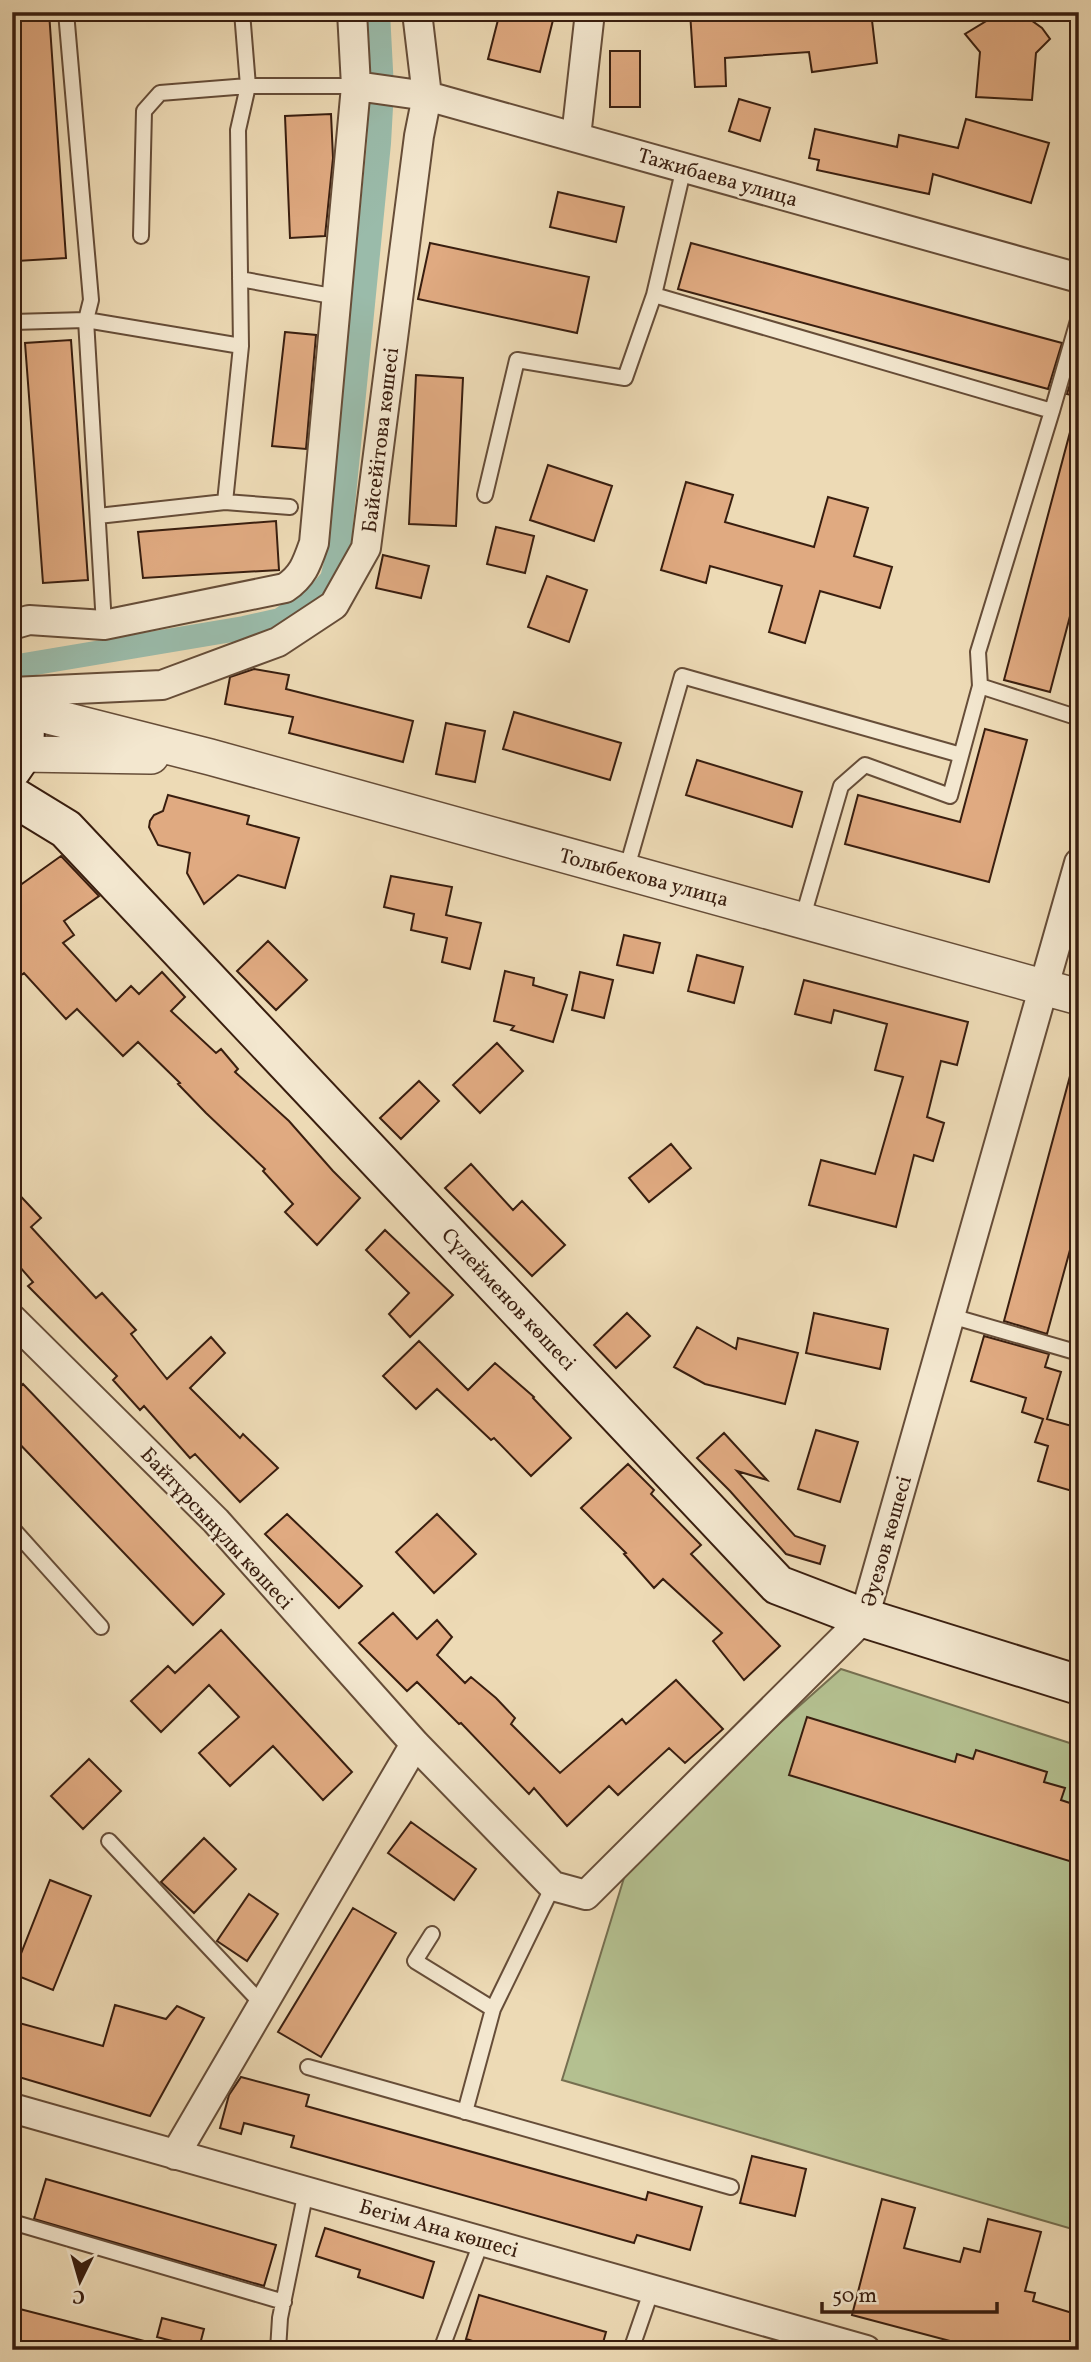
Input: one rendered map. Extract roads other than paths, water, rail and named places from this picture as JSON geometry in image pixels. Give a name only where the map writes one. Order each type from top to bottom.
[{"type":"main road","points":[[15,699],[25,724],[25,740],[17,762]]},
{"type":"main road","name":"Сүлейменов көшесі","points":[[12,796],[66,829],[778,1585],[864,1618],[1079,1685]]},
{"type":"street","points":[[12,625],[29,620],[104,625],[285,588],[298,580],[306,567],[314,543],[356,86],[352,12]]},
{"type":"street","name":"Байсейітова көшесі","points":[[15,699],[162,685],[278,642],[334,605],[366,548],[419,136],[427,96],[417,12]]},
{"type":"street","points":[[576,137],[590,12]]},
{"type":"street","name":"Тажибаева улица","points":[[356,86],[427,96],[1079,278]]},
{"type":"street","points":[[15,699],[210,757]]},
{"type":"street","points":[[17,762],[210,757]]},
{"type":"street","name":"Толыбекова улица","points":[[210,757],[1079,996]]},
{"type":"street","name":"Әуезов көшесі","points":[[553,1886],[586,1895],[864,1618],[1079,863]]},
{"type":"street","name":"Байтұрсынұлы көшесі","points":[[12,1319],[216,1521],[415,1744]]},
{"type":"street","points":[[175,2155],[415,1744],[553,1886]]},
{"type":"street","name":"Бегім Ана көшесі","points":[[12,2108],[866,2350]]},
{"type":"lane","points":[[66,12],[91,300],[86,320],[104,625]]},
{"type":"lane","points":[[225,502],[241,346],[238,130],[248,86],[242,12]]},
{"type":"lane","points":[[141,236],[144,111],[160,93],[248,86],[356,86]]},
{"type":"lane","points":[[485,495],[517,360],[625,378],[654,295],[684,167]]},
{"type":"lane","points":[[240,279],[337,297]]},
{"type":"lane","points":[[654,295],[1052,411]]},
{"type":"lane","points":[[802,920],[841,786],[864,765],[950,796],[980,686],[978,652],[1079,317]]},
{"type":"lane","points":[[12,322],[86,320],[241,346]]},
{"type":"lane","points":[[98,516],[225,502],[289,507]]},
{"type":"lane","points":[[626,872],[682,676],[961,755]]},
{"type":"lane","points":[[980,686],[1079,718]]},
{"type":"lane","points":[[951,1316],[1078,1352]]},
{"type":"lane","points":[[12,1528],[101,1627]]},
{"type":"lane","points":[[109,1841],[262,2004]]},
{"type":"lane","points":[[465,2112],[493,2009],[553,1886]]},
{"type":"lane","points":[[432,1934],[415,1961],[493,2009]]},
{"type":"lane","points":[[308,2067],[731,2187]]},
{"type":"lane","points":[[278,2350],[280,2318],[306,2191]]},
{"type":"lane","points":[[12,2222],[284,2302]]},
{"type":"lane","points":[[441,2350],[482,2240]]},
{"type":"lane","points":[[631,2350],[652,2289]]},
{"type":"waterway","points":[[12,667],[280,620],[320,593],[332,579],[338,555],[379,143],[382,89],[378,12]]}]
